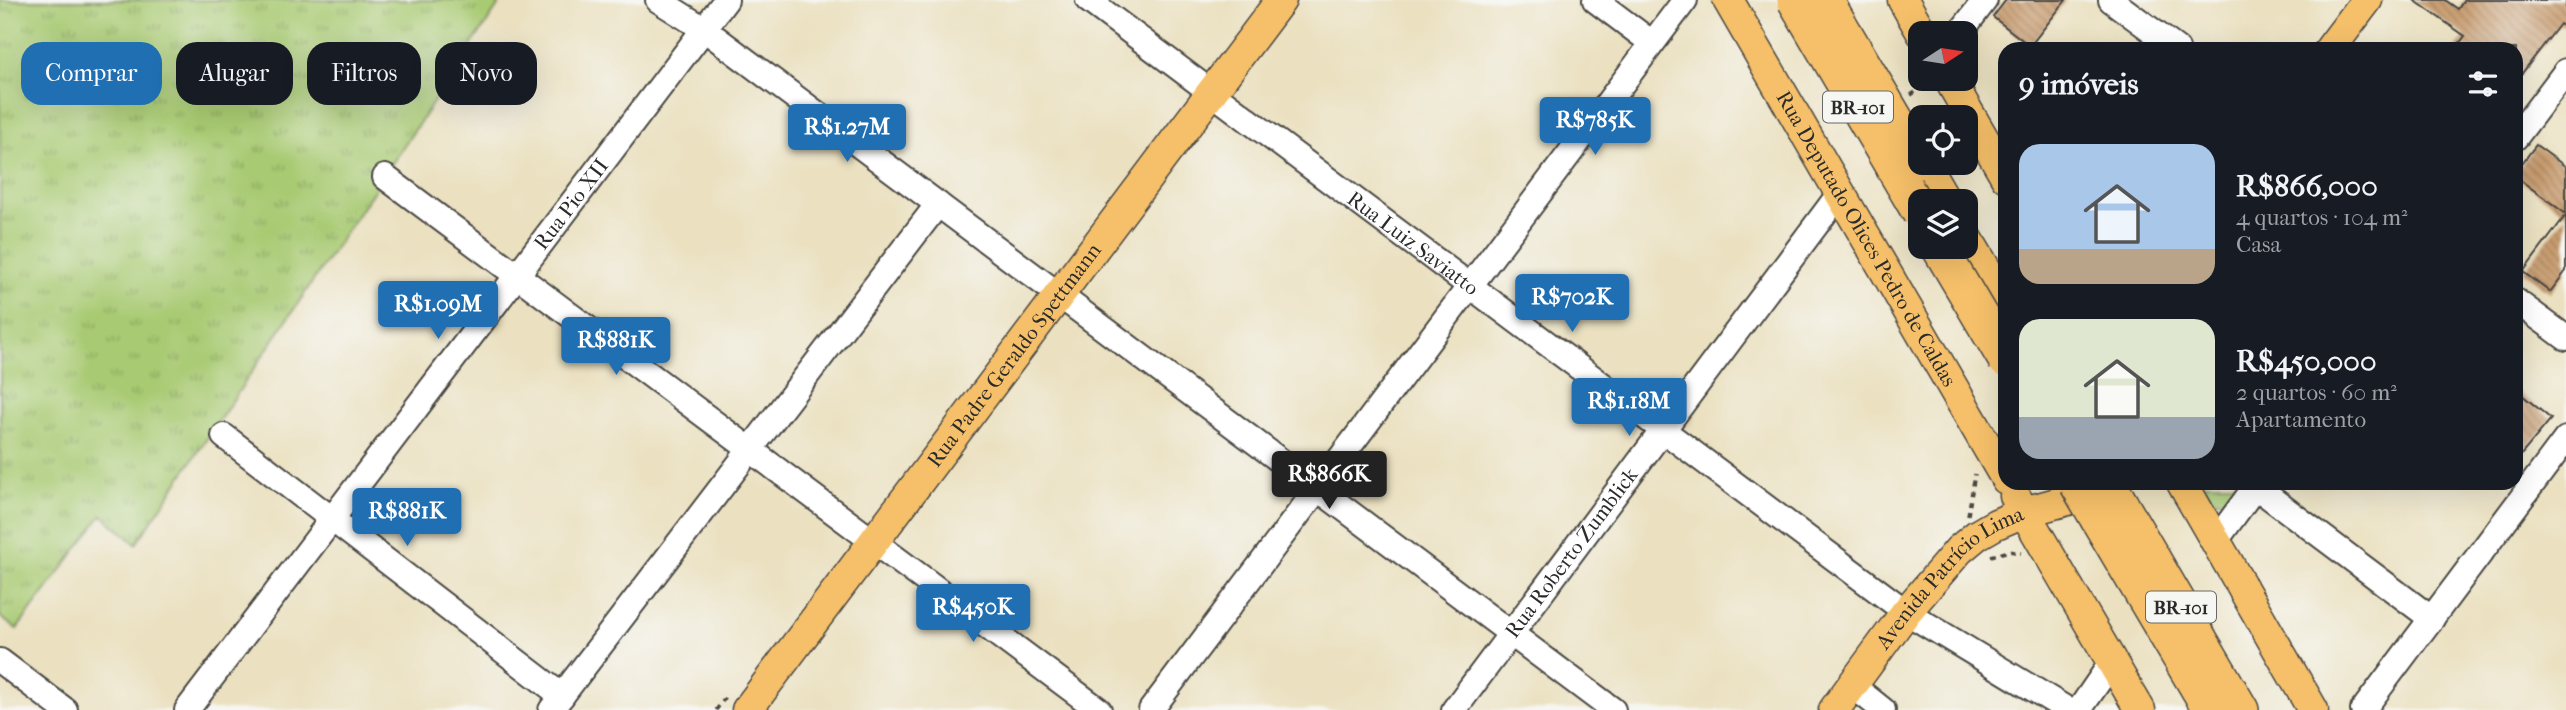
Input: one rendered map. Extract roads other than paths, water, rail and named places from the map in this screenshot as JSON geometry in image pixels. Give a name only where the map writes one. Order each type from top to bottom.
[{"type":"highway","name":"BR-101","points":[[1795,0],[1908,193]]},
{"type":"highway","name":"BR-101","points":[[1825,0],[1908,142]]},
{"type":"highway","points":[[1946,259],[1998,347]]},
{"type":"highway","points":[[1977,259],[1998,295]]},
{"type":"highway","name":"BR-101","points":[[2106,497],[2211,710]]},
{"type":"highway","name":"BR-101","points":[[2106,497],[2241,710]]},
{"type":"main road","name":"Rua Padre Geraldo Spettmann","points":[[747,710],[1281,0]]},
{"type":"main road","name":"Rua Deputado Olices Pedro de Caldas","points":[[1728,0],[1998,465]]},
{"type":"main road","points":[[1903,0],[1915,21]]},
{"type":"main road","points":[[2343,42],[2367,0]]},
{"type":"main road","points":[[1956,91],[1998,163]]},
{"type":"main road","name":"Rua Deputado Olices Pedro de Caldas","points":[[2012,490],[2140,710]]},
{"type":"main road","points":[[2186,490],[2313,710]]},
{"type":"main road","name":"Avenida Patrício Lima","points":[[1835,710],[1906,612],[1959,550],[1977,535],[2024,512],[2075,498],[2106,497]]},
{"type":"main road","points":[[1959,550],[2008,534],[2042,542]]},
{"type":"street","points":[[658,0],[704,29],[1613,710]]},
{"type":"street","name":"Rua Pio XII","points":[[187,710],[726,0]]},
{"type":"street","name":"Rua Luiz Saviatto","points":[[1088,0],[1906,612],[2068,710]]},
{"type":"street","points":[[1595,0],[1652,43]]},
{"type":"street","points":[[1151,710],[1685,0]]},
{"type":"street","points":[[1969,21],[1985,0]]},
{"type":"street","points":[[2111,0],[2168,42]]},
{"type":"street","points":[[2523,128],[2566,71]]},
{"type":"street","points":[[385,177],[1099,710]]},
{"type":"street","name":"Rua Roberto Zumblick","points":[[1454,710],[1840,193]]},
{"type":"street","points":[[224,436],[332,519],[556,703],[938,204]]},
{"type":"street","points":[[2523,306],[2566,338]]},
{"type":"street","points":[[2363,710],[2566,439]]},
{"type":"street","points":[[2215,542],[2253,490]]},
{"type":"street","points":[[2264,490],[2432,619]]},
{"type":"street","points":[[0,661],[65,710]]},
{"type":"street","points":[[2079,710],[2112,662]]},
{"type":"street","points":[[1853,686],[1883,710]]}]
